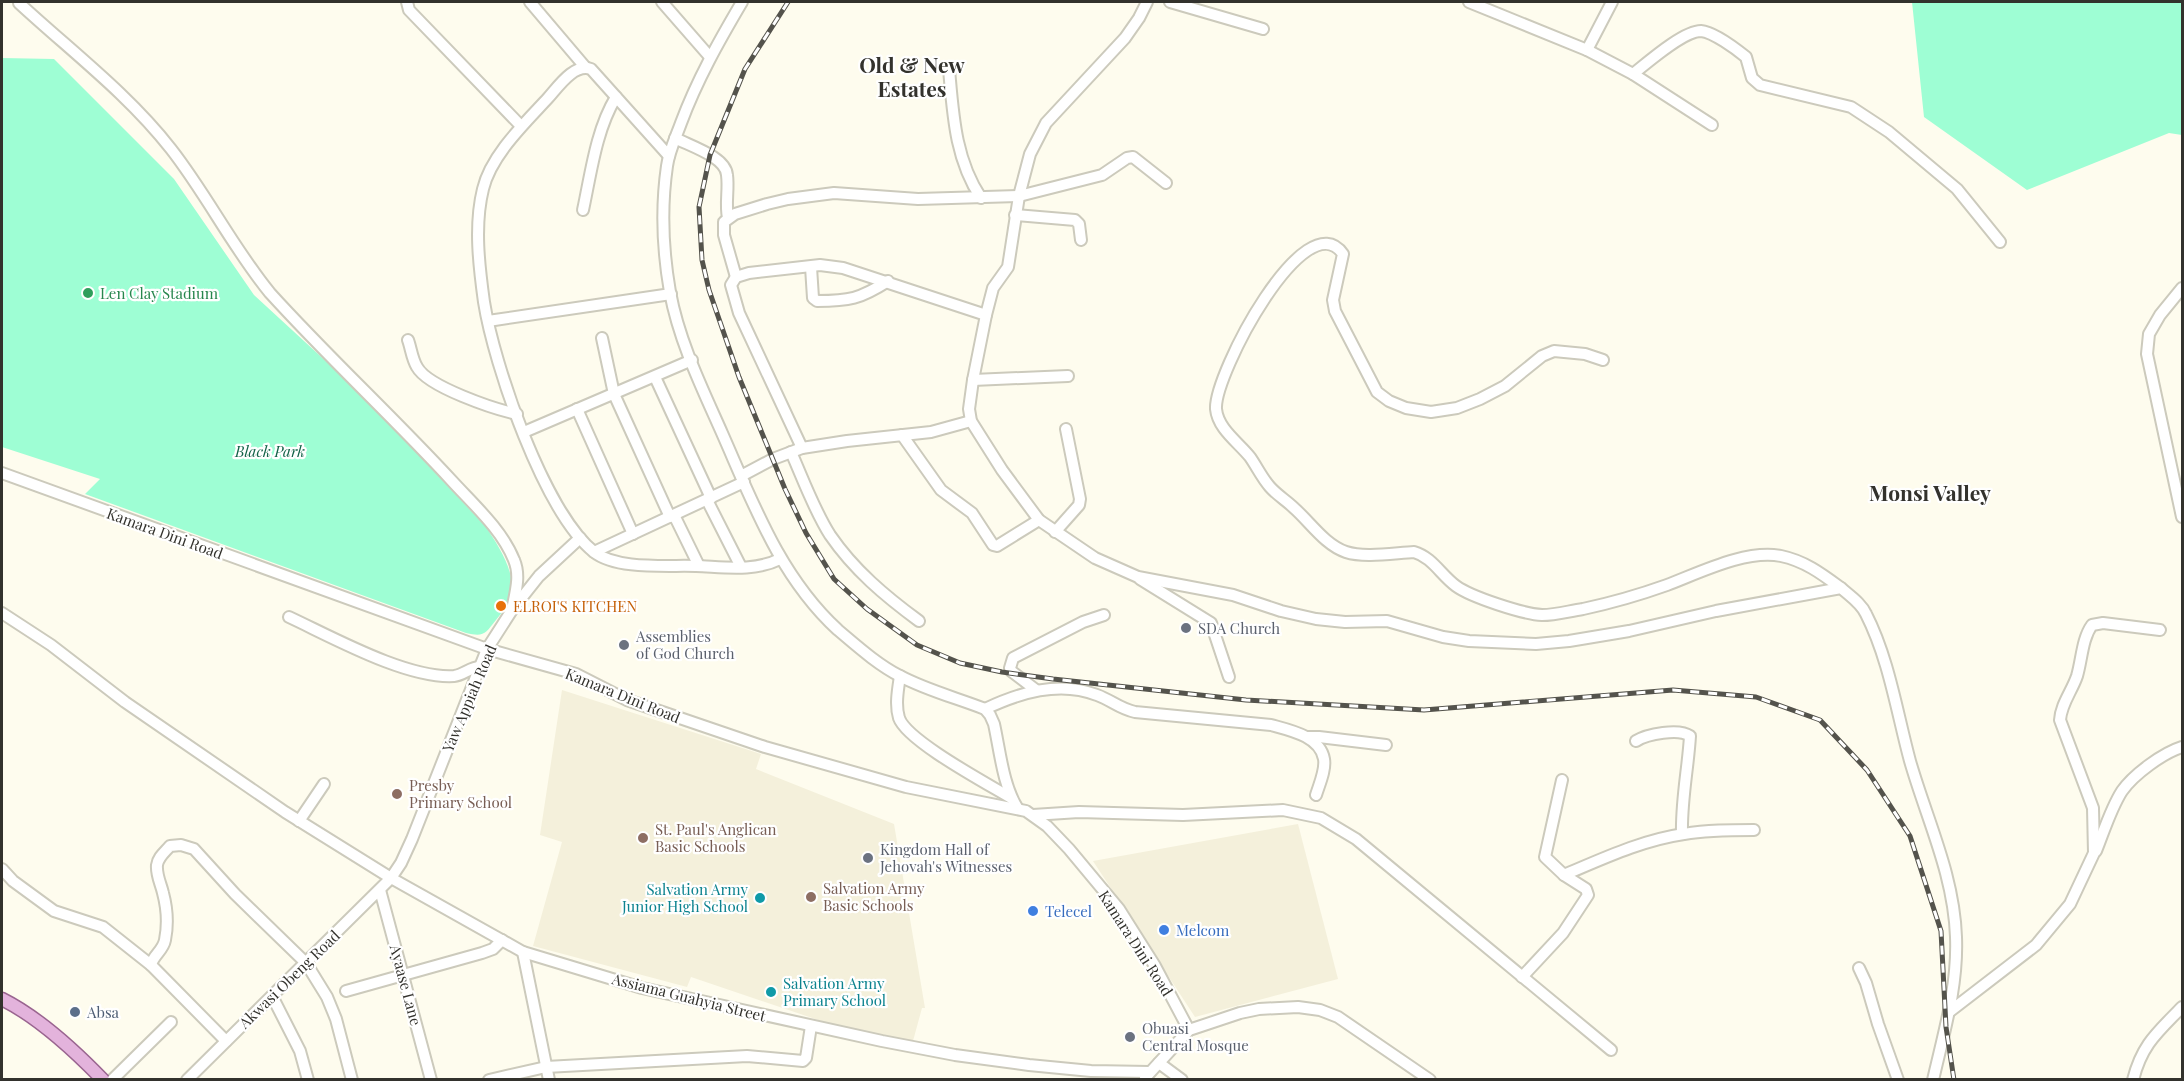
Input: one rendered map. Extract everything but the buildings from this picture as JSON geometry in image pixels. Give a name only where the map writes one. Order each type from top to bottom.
[{"type":"main road","points":[[2,999],[15,1005],[69,1046],[103,1080]]},
{"type":"street","points":[[20,2],[119,93],[158,133],[185,169],[250,268],[270,293],[491,524],[515,561],[517,583],[512,610]]},
{"type":"street","points":[[407,2],[409,10],[521,126]]},
{"type":"street","points":[[530,2],[586,68],[598,77],[669,156]]},
{"type":"street","points":[[662,2],[710,57]]},
{"type":"street","points":[[742,2],[710,57],[690,100],[669,156],[665,183],[666,259],[671,294],[692,360],[742,479],[780,559],[815,607],[859,648],[900,676],[985,709],[994,724],[1011,798],[1018,808]]},
{"type":"street","points":[[1147,2],[1125,38],[1046,123],[1030,154],[1015,215],[1008,267],[993,288],[986,315],[969,409],[971,421],[1002,470],[1039,520],[1095,558],[1138,577],[1211,623],[1229,677]]},
{"type":"street","points":[[1170,2],[1263,29]]},
{"type":"street","points":[[1469,2],[1587,50],[1633,74],[1712,125]]},
{"type":"street","points":[[1587,50],[1612,2]]},
{"type":"street","points":[[1633,74],[1660,51],[1692,33],[1704,32],[1746,57],[1752,78],[1760,85],[1851,107],[1889,132],[1957,189],[2001,242]]},
{"type":"street","points":[[586,68],[571,75],[521,126],[490,170],[480,205],[479,255],[488,321],[517,414],[542,478],[554,501],[580,538],[594,552],[605,558],[625,563],[741,567],[764,566],[780,559]]},
{"type":"street","points":[[949,69],[959,152],[981,198]]},
{"type":"street","points":[[583,210],[598,140],[610,106],[616,97]]},
{"type":"street","points":[[675,138],[710,155],[721,162],[726,169],[728,182],[725,206],[728,218]]},
{"type":"street","points":[[736,277],[724,235],[724,222],[735,214],[788,199],[834,193],[918,200],[1019,196],[1102,175],[1127,158],[1133,157],[1166,183]]},
{"type":"street","points":[[1015,215],[1075,220],[1080,224],[1081,240]]},
{"type":"street","points":[[1603,360],[1585,354],[1554,351],[1542,356],[1505,386],[1457,408],[1431,412],[1397,405],[1381,397],[1377,392],[1358,351],[1341,326],[1335,311],[1334,300],[1343,254],[1332,243],[1321,244],[1295,258],[1249,322],[1231,360],[1216,407],[1221,424],[1251,459],[1271,489],[1336,548],[1355,554],[1414,552],[1422,554],[1459,588],[1510,608],[1541,615],[1555,614],[1625,599],[1711,567],[1764,556],[1779,556],[1813,567],[1856,600],[1865,612],[1878,642],[1910,761],[1946,872],[1955,917],[1956,976],[1933,1080]]},
{"type":"street","points":[[919,621],[878,590],[852,564],[824,524],[739,313],[731,285],[736,277],[749,273],[820,265],[843,268],[986,315]]},
{"type":"street","points":[[812,267],[813,298],[817,301],[843,301],[865,296],[888,282]]},
{"type":"street","points":[[2182,288],[2160,315],[2149,334],[2147,354],[2182,517]]},
{"type":"street","points":[[488,321],[671,294]]},
{"type":"street","points":[[602,338],[614,394],[672,516],[699,566]]},
{"type":"street","points":[[408,340],[417,368],[427,377],[495,410],[517,414]]},
{"type":"street","points":[[524,432],[692,360]]},
{"type":"street","points":[[973,380],[1068,376]]},
{"type":"street","points":[[655,377],[741,567]]},
{"type":"street","points":[[577,409],[633,534]]},
{"type":"street","points":[[594,552],[709,499],[796,450],[847,441],[939,431],[971,421]]},
{"type":"street","points":[[1055,532],[1078,506],[1080,499],[1066,429]]},
{"type":"street","points":[[902,435],[940,490],[972,513],[993,545],[997,546],[1039,520]]},
{"type":"street","name":"Kamara Dini Road","points":[[2,473],[487,649],[576,674],[627,699],[765,747],[906,787],[1018,808],[1033,815],[1069,849],[1119,909],[1155,966],[1189,1030]]},
{"type":"street","name":"Yaw Appiah Road","points":[[391,878],[412,839],[487,649],[512,610],[539,576],[580,538]]},
{"type":"street","points":[[1138,577],[1233,595],[1281,611],[1316,619],[1345,622],[1387,621],[1443,637],[1469,641],[1536,644],[1569,642],[1629,631],[1716,611],[1841,588]]},
{"type":"street","name":"Assiama Guahyia Street","points":[[2,613],[66,656],[162,728],[299,821],[391,878],[523,952],[642,988],[955,1055],[1147,1076]]},
{"type":"street","points":[[1036,690],[1011,671],[1013,658],[1083,622],[1104,615]]},
{"type":"street","points":[[289,617],[411,671],[455,676],[473,667],[480,667]]},
{"type":"street","points":[[2094,854],[2093,808],[2060,720],[2061,710],[2076,677],[2087,631],[2092,625],[2103,623],[2160,630]]},
{"type":"street","points":[[900,676],[897,705],[899,718],[904,727],[915,737],[1011,798]]},
{"type":"street","points":[[985,709],[1036,690],[1084,691],[1135,712],[1271,725],[1308,737],[1386,745]]},
{"type":"street","points":[[1636,741],[1653,734],[1685,733],[1690,736],[1689,765],[1682,809],[1682,834]]},
{"type":"street","points":[[1308,737],[1319,749],[1324,760],[1316,795]]},
{"type":"street","points":[[1949,1012],[2036,945],[2070,904],[2123,790],[2149,765],[2182,747]]},
{"type":"street","points":[[1522,976],[1563,933],[1588,895],[1586,889],[1564,875],[1545,857],[1562,780]]},
{"type":"street","points":[[299,821],[324,784]]},
{"type":"street","points":[[1033,815],[1080,812],[1182,815],[1283,810],[1321,818],[1356,839],[1611,1050]]},
{"type":"street","points":[[1564,875],[1607,857],[1682,834],[1721,830],[1754,830]]},
{"type":"street","points":[[151,964],[165,942],[167,922],[157,865],[160,857],[170,846],[181,845],[194,849],[235,894],[306,963],[327,997],[336,1019],[352,1080]]},
{"type":"street","points":[[2,868],[22,888],[54,911],[103,927],[151,964],[226,1041]]},
{"type":"street","name":"Akwasi Obeng Road","points":[[187,1080],[391,878]]},
{"type":"street","name":"Ayaase Lane","points":[[380,890],[431,1080]]},
{"type":"street","points":[[346,991],[482,953],[493,949],[502,940]]},
{"type":"street","points":[[523,952],[549,1080]]},
{"type":"street","points":[[1859,968],[1898,1080]]},
{"type":"street","points":[[272,996],[297,1045],[308,1080]]},
{"type":"street","points":[[2133,1080],[2137,1062],[2145,1045],[2182,1006]]},
{"type":"street","points":[[1147,1076],[1189,1030],[1220,1019],[1259,1010],[1298,1007],[1320,1010],[1338,1017],[1430,1080]]},
{"type":"street","points":[[112,1080],[171,1022]]},
{"type":"street","points":[[489,1080],[546,1067],[758,1056],[803,1061],[806,1058],[812,1026]]},
{"type":"street","points":[[1159,1063],[1182,1080]]},
{"type":"shaded area","points":[[562,690],[761,754],[756,769],[894,824],[925,1008],[922,1008],[913,1041],[916,1042],[882,1037],[830,1024],[691,977],[687,987],[533,946],[562,842],[540,835]]},
{"type":"shaded area","points":[[1298,824],[1338,979],[1195,1017],[1093,861]]},
{"type":"green space","points":[[1912,2],[2182,2],[2182,135],[2169,133],[2027,190],[1924,117]]},
{"type":"green space","name":"Black Park","points":[[2,58],[54,59],[174,179],[254,295],[367,399],[486,527],[506,562],[510,572],[512,591],[500,615],[484,633],[477,635],[466,633],[85,494],[100,479],[2,447]]},
{"type":"railway","points":[[788,2],[745,69],[710,155],[699,207],[702,260],[709,290],[739,377],[785,489],[806,533],[834,579],[867,609],[917,645],[960,663],[1002,672],[1246,700],[1424,710],[1673,690],[1756,697],[1820,720],[1867,770],[1910,836],[1941,931],[1946,1027],[1954,1080]]},
{"type":"place","name":"Len Clay Stadium","points":[[88,293]]},
{"type":"place","name":"ELROI'S KITCHEN","points":[[501,606]]},
{"type":"place","name":"SDA Church","points":[[1186,628]]},
{"type":"place","name":"Assemblies of God Church","points":[[624,645]]},
{"type":"place","name":"Presby Primary School","points":[[397,794]]},
{"type":"place","name":"St. Paul's Anglican Basic Schools","points":[[643,838]]},
{"type":"place","name":"Kingdom Hall of Jehovah's Witnesses","points":[[868,858]]},
{"type":"place","name":"Salvation Army Basic Schools","points":[[811,897]]},
{"type":"place","name":"Salvation Army Junior High School","points":[[760,898]]},
{"type":"place","name":"Telecel","points":[[1033,911]]},
{"type":"place","name":"Melcom","points":[[1164,930]]},
{"type":"place","name":"Salvation Army Primary School","points":[[771,992]]},
{"type":"place","name":"Absa","points":[[75,1012]]},
{"type":"place","name":"Obuasi Central Mosque","points":[[1130,1037]]},
{"type":"district","name":"Old & New Estates","points":[[912,76]]},
{"type":"district","name":"Monsi Valley","points":[[1930,492]]}]
